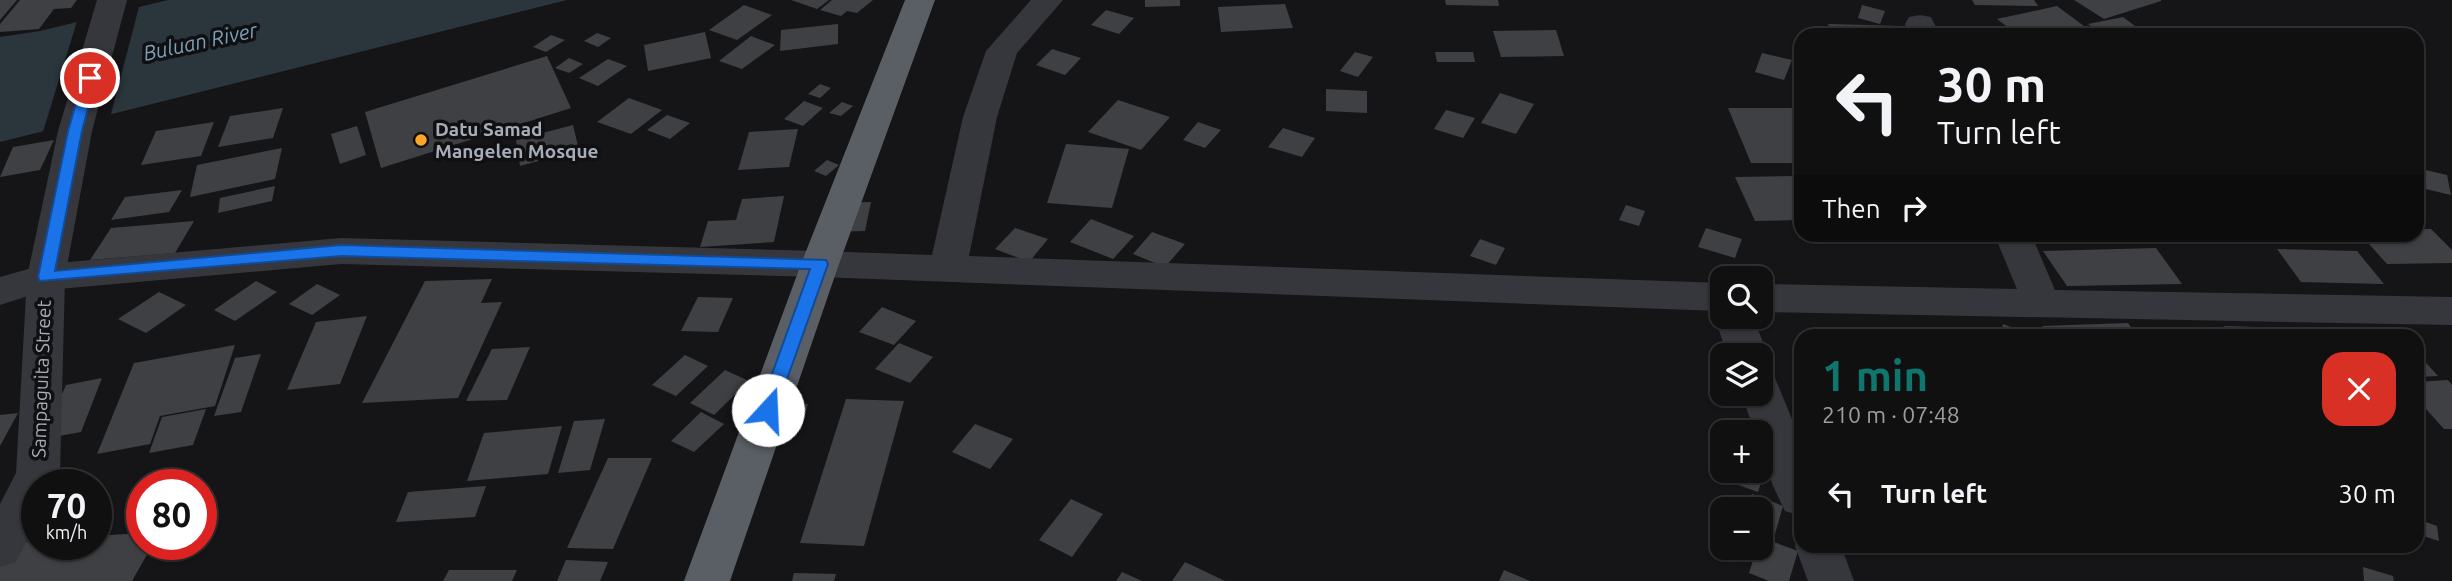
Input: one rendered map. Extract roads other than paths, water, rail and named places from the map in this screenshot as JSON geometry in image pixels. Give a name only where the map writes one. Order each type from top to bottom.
[{"type":"highway","points":[[707,581],[820,264],[920,0]]},
{"type":"street","name":"Sampaguita Street","points":[[0,548],[37,473],[46,277],[75,131],[112,0]]},
{"type":"street","points":[[948,267],[981,117],[1002,51],[1048,0]]},
{"type":"street","points":[[2015,242],[2042,303]]},
{"type":"street","points":[[0,291],[46,277],[341,251],[948,267],[1710,297]]},
{"type":"street","points":[[1773,298],[2452,311]]},
{"type":"street","points":[[1766,406],[1794,479]]},
{"type":"street","points":[[1821,553],[1831,581]]},
{"type":"water","name":"Buluan River","points":[[168,0],[567,0],[0,142],[0,37],[40,31]]},
{"type":"place","name":"Datu Samad Mangelen Mosque","points":[[421,140]]}]
